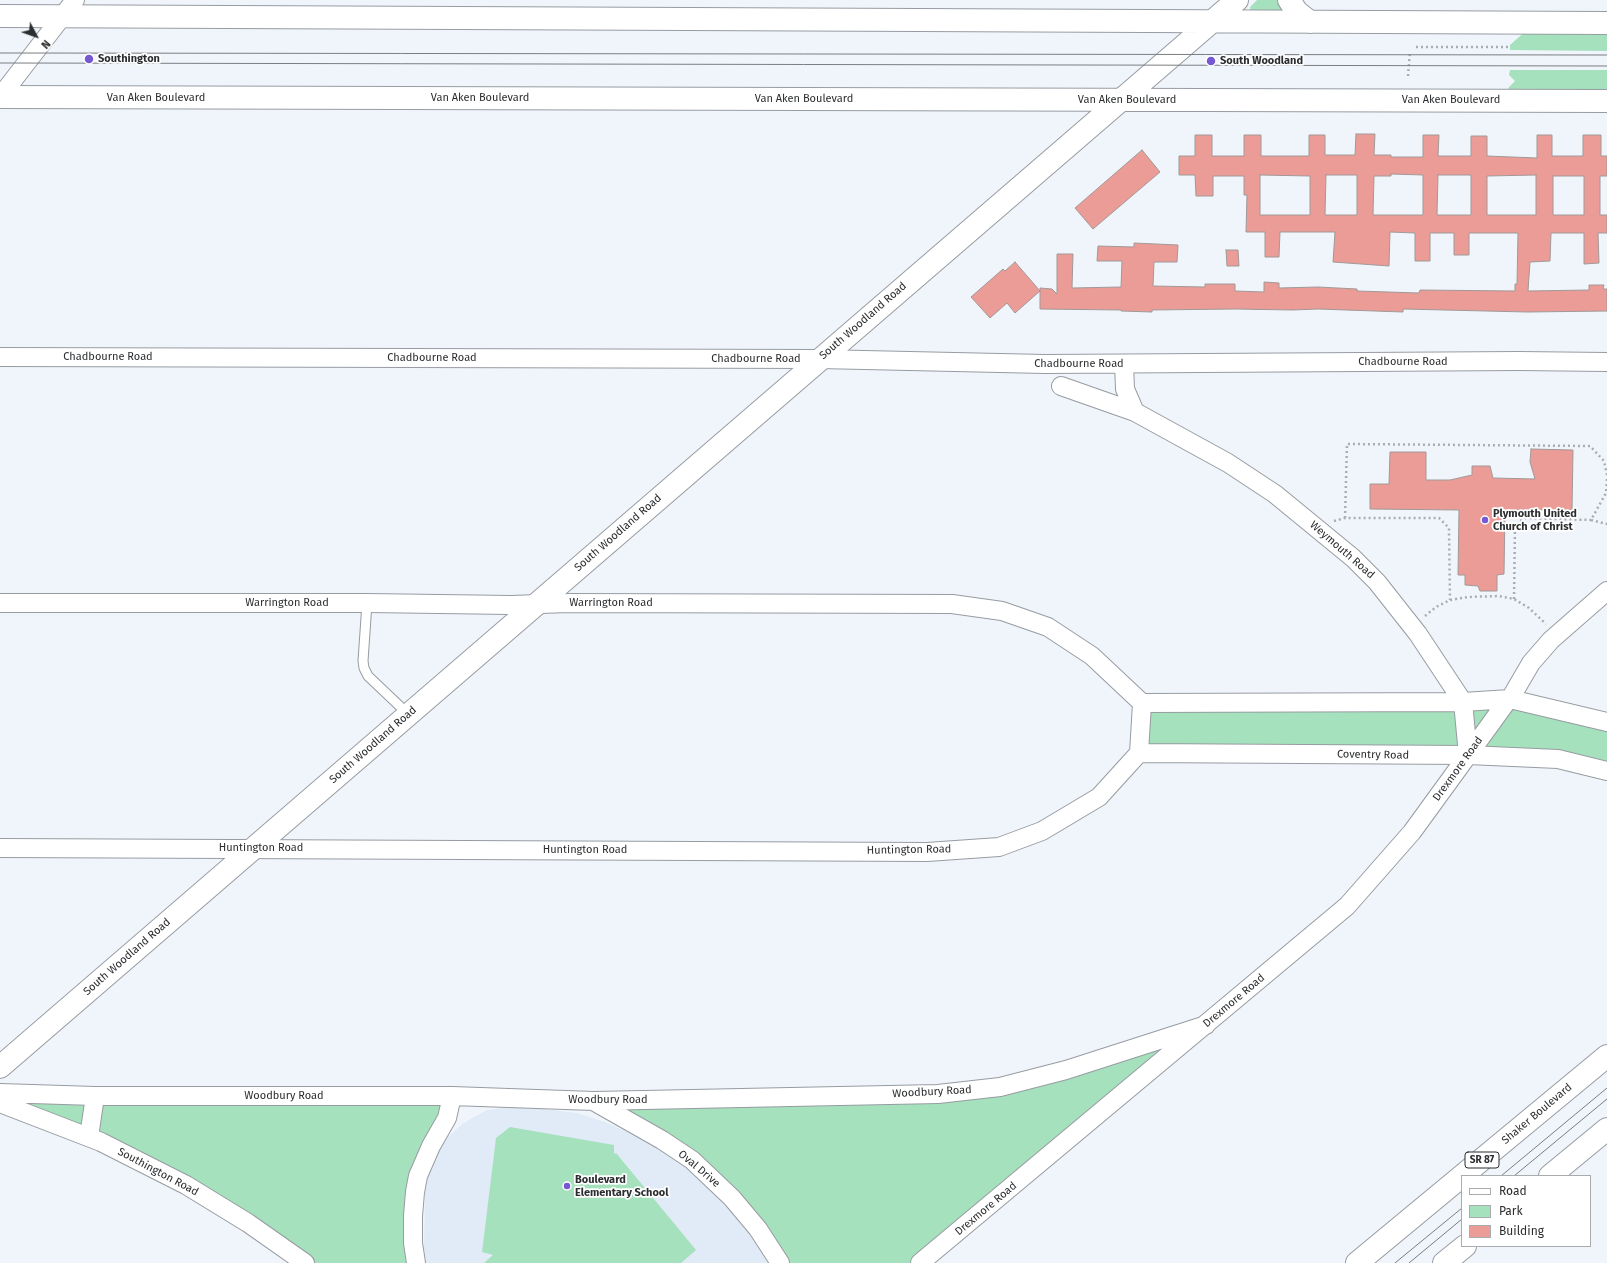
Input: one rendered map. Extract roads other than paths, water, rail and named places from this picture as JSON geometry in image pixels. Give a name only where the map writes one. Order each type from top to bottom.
[{"type":"main road","name":"South Woodland Road","points":[[0,1067],[252,848],[1237,0]]},
{"type":"main road","points":[[1289,0],[1297,12],[1310,22]]},
{"type":"main road","points":[[0,16],[63,18],[1607,23]]},
{"type":"main road","name":"Van Aken Boulevard","points":[[0,97],[1607,100]]},
{"type":"main road","name":"Shaker Boulevard","points":[[1463,1175],[1607,1056]]},
{"type":"main road","points":[[1551,1175],[1607,1129]]},
{"type":"main road","name":"Shaker Boulevard","points":[[1357,1263],[1461,1177]]},
{"type":"main road","points":[[1444,1263],[1464,1247]]},
{"type":"street","points":[[0,97],[63,18],[75,0]]},
{"type":"street","name":"Chadbourne Road","points":[[0,357],[819,359],[1045,364],[1519,361],[1607,362]]},
{"type":"street","points":[[1124,364],[1125,389],[1136,412]]},
{"type":"street","name":"Weymouth Road","points":[[1060,386],[1136,412],[1228,463],[1275,494],[1353,558],[1378,582],[1418,634],[1463,702],[1468,756]]},
{"type":"street","name":"Drexmore Road","points":[[920,1263],[1347,906],[1412,832],[1509,700],[1531,663],[1551,640],[1607,591]]},
{"type":"street","name":"Warrington Road","points":[[0,604],[952,604],[1002,610],[1048,627],[1092,656],[1142,703]]},
{"type":"street","points":[[1139,753],[1142,703],[1463,702],[1509,700],[1607,722]]},
{"type":"street","name":"Coventry Road","points":[[1139,753],[1468,756],[1558,759],[1607,771]]},
{"type":"street","name":"Huntington Road","points":[[0,848],[927,852],[999,847],[1042,831],[1099,797],[1139,753]]},
{"type":"street","name":"Woodbury Road","points":[[0,1093],[95,1096],[452,1096],[594,1102],[938,1094],[1000,1087],[1066,1070],[1206,1025]]},
{"type":"street","points":[[89,1137],[95,1096]]},
{"type":"street","points":[[416,1263],[413,1243],[413,1216],[418,1176],[431,1146],[447,1118],[452,1096]]},
{"type":"street","name":"Oval Drive","points":[[594,1102],[662,1140],[692,1160],[732,1198],[758,1229],[780,1263]]},
{"type":"street","name":"Southington Road","points":[[0,1103],[89,1137],[186,1185],[248,1223],[305,1263]]},
{"type":"lane","points":[[367,603],[363,660],[364,668],[368,676],[408,714]]},
{"type":"tram line","points":[[0,53],[1607,55]]},
{"type":"tram line","points":[[0,63],[1607,66]]},
{"type":"tram line","points":[[1502,1175],[1607,1088]]},
{"type":"tram line","points":[[1515,1175],[1607,1099]]},
{"type":"tram line","points":[[1395,1263],[1461,1209]]},
{"type":"tram line","points":[[1409,1263],[1461,1220]]},
{"type":"place","name":"Southington","points":[[89,59]]},
{"type":"place","name":"South Woodland","points":[[1211,61]]},
{"type":"place","name":"Plymouth United Church of Christ","points":[[1485,520]]},
{"type":"place","name":"Boulevard Elementary School","points":[[567,1186]]}]
